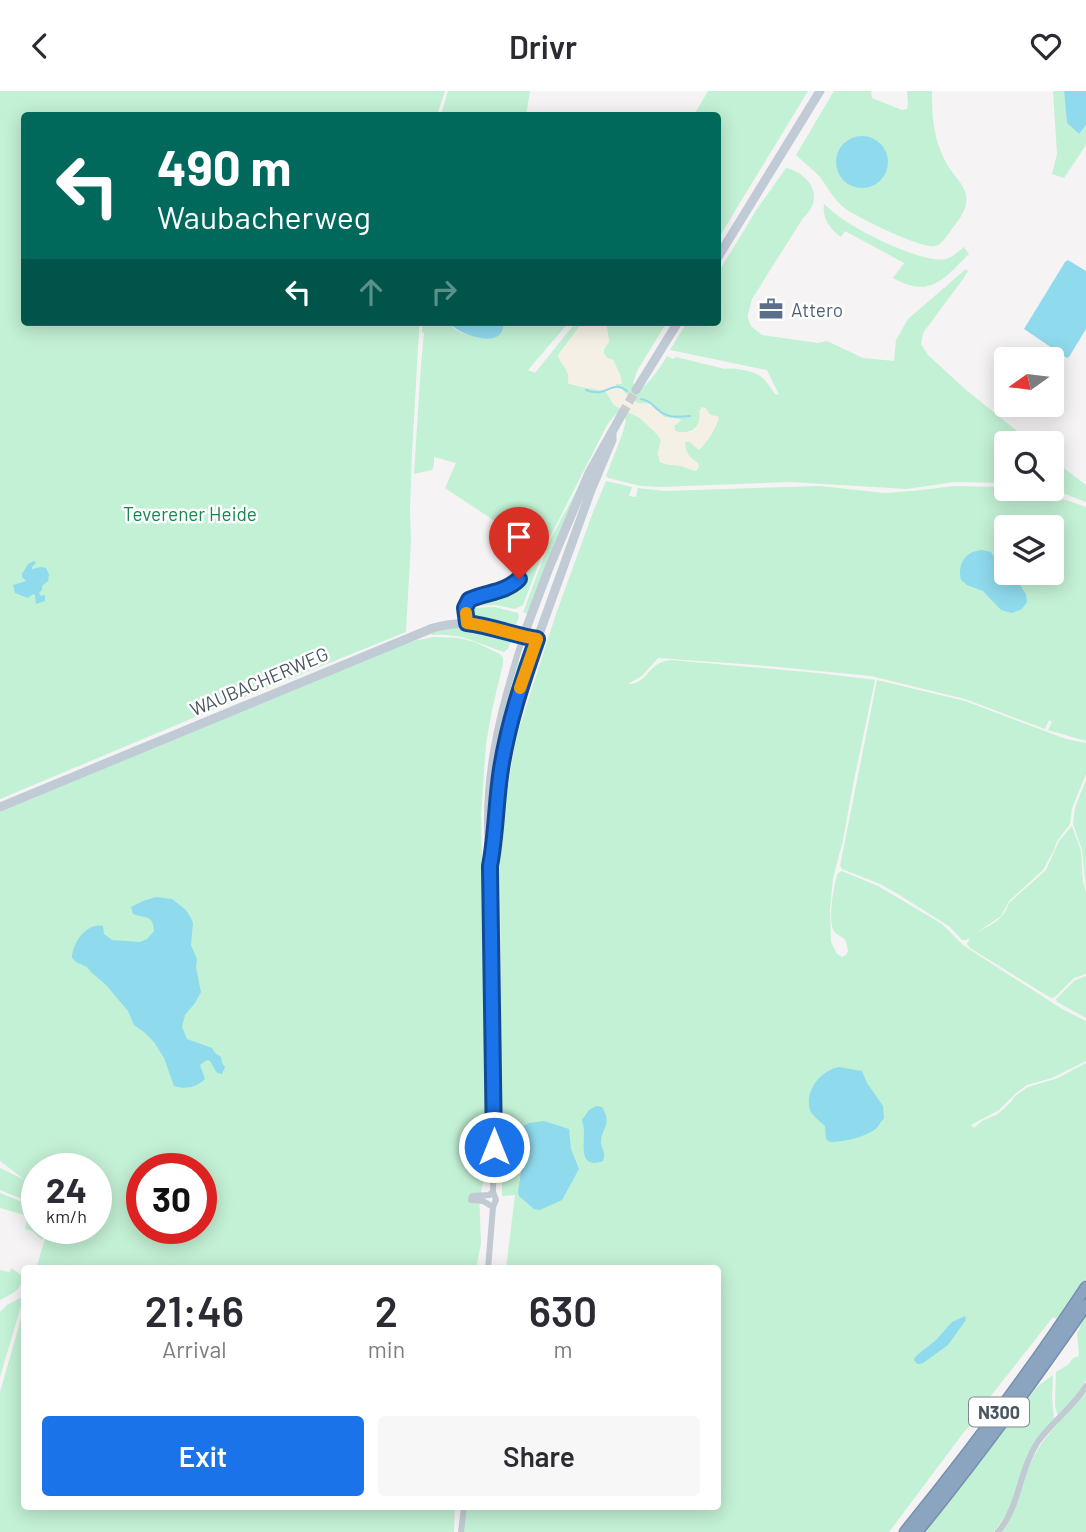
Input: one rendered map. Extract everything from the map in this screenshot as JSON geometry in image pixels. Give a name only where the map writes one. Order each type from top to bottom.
[{"type":"highway","name":"N300","points":[[905,1532],[997,1415],[1086,1287]]},
{"type":"highway","name":"N300","points":[[917,1532],[1004,1422],[1086,1305]]},
{"type":"street","points":[[721,252],[820,91]]},
{"type":"street","points":[[636,390],[676,326]]},
{"type":"street","points":[[488,1265],[493,1207],[496,1200],[493,1192],[490,866],[487,845],[497,723],[509,677],[549,568],[585,481],[622,414]]},
{"type":"street","points":[[490,866],[506,740],[523,679],[612,440],[611,434]]},
{"type":"street","points":[[467,623],[465,608],[469,600],[514,585],[540,544]]},
{"type":"street","name":"WAUBACHERWEG","points":[[0,807],[433,628],[446,624],[486,625],[537,639]]},
{"type":"street","points":[[493,1192],[471,1198],[493,1207]]},
{"type":"street","points":[[998,1532],[1015,1503],[1037,1444],[1086,1386]]},
{"type":"street","points":[[461,1532],[464,1510]]},
{"type":"green space","name":"Teverener Heide","points":[[0,91],[445,91],[438,112],[21,112],[21,326],[419,326],[419,331],[406,632],[0,799]]},
{"type":"green space","points":[[448,91],[530,91],[526,112],[442,112]]},
{"type":"green space","points":[[708,91],[808,91],[721,234],[721,112],[696,112]]},
{"type":"green space","points":[[834,91],[871,91],[872,98],[902,110],[907,109],[907,91],[932,91],[933,122],[937,140],[949,168],[966,195],[962,215],[939,244],[927,246],[916,242],[849,211],[817,174],[796,155]]},
{"type":"green space","points":[[1053,91],[1064,91],[1067,123],[1079,134],[1086,125],[1086,145],[1064,178],[1052,174],[1057,154]]},
{"type":"green space","points":[[786,168],[808,181],[814,195],[813,203],[752,299],[748,318],[751,326],[762,335],[818,343],[827,341],[863,358],[894,361],[896,340],[908,319],[966,269],[968,271],[963,279],[923,333],[921,344],[928,355],[994,412],[994,417],[1000,417],[1017,431],[994,431],[994,483],[954,482],[907,489],[790,482],[641,486],[606,476],[626,421],[624,416],[616,414],[607,425],[546,545],[523,605],[515,609],[495,605],[469,606],[482,597],[510,590],[542,544],[517,527],[513,533],[445,488],[456,463],[434,457],[432,470],[414,474],[424,333],[422,326],[451,326],[459,332],[479,336],[501,333],[504,326],[566,326],[528,370],[535,373],[573,326],[580,326],[558,355],[567,371],[568,383],[605,390],[614,405],[640,418],[657,434],[661,440],[658,453],[660,462],[684,467],[694,460],[687,453],[685,442],[690,442],[698,449],[701,447],[714,430],[717,416],[699,410],[699,421],[694,429],[686,432],[675,431],[674,425],[680,419],[664,417],[650,404],[638,403],[629,397],[616,386],[622,384],[620,375],[613,360],[604,354],[609,342],[607,326],[665,326],[637,371],[633,383],[641,389],[667,356],[754,373],[779,395],[767,370],[670,350],[685,326],[721,326],[721,268]]},
{"type":"green space","points":[[824,204],[862,231],[908,252],[923,257],[946,259],[964,247],[969,254],[936,283],[917,287],[906,284],[893,278],[904,263],[845,231],[841,237],[828,223]]},
{"type":"green space","points":[[1064,468],[1086,485],[1086,502],[1064,493]]},
{"type":"green space","points":[[585,475],[528,614],[523,612],[551,538]]},
{"type":"green space","points":[[606,481],[632,487],[629,496],[636,497],[638,488],[665,491],[820,486],[884,493],[954,486],[994,487],[994,501],[1064,500],[1086,507],[1086,741],[1048,730],[1052,722],[1049,720],[1045,729],[965,699],[871,676],[658,658],[642,676],[628,684],[640,681],[657,665],[671,660],[875,680],[833,878],[830,909],[831,942],[837,954],[842,957],[848,951],[845,940],[834,931],[831,917],[835,885],[838,873],[842,871],[878,886],[942,924],[963,945],[1062,1009],[1086,1021],[1086,1061],[1052,1078],[1027,1085],[999,1110],[971,1125],[974,1128],[998,1114],[1028,1087],[1058,1078],[1086,1063],[1086,1279],[1059,1320],[1053,1317],[990,1397],[992,1401],[964,1432],[889,1532],[463,1532],[466,1510],[721,1510],[721,1265],[506,1265],[515,1195],[502,1196],[500,861],[502,823],[516,738],[556,614]]},
{"type":"green space","points":[[495,607],[518,613],[516,625],[477,618],[469,612],[469,608]]},
{"type":"green space","points":[[458,628],[486,631],[511,641],[504,652],[461,637],[432,635],[432,632]]},
{"type":"green space","points":[[434,637],[459,638],[500,654],[503,664],[486,744],[481,815],[486,1141],[485,1172],[479,1193],[481,1243],[477,1265],[37,1265],[44,1244],[112,1244],[112,1153],[21,1153],[21,1177],[0,1161],[0,812],[408,642]]},
{"type":"green space","points":[[517,660],[523,663],[500,747],[490,842],[497,743]]},
{"type":"green space","points":[[531,665],[535,667],[514,743],[500,821],[505,761]]},
{"type":"green space","points":[[877,680],[965,701],[1066,739],[1086,743],[1086,774],[1072,808],[1070,824],[1057,841],[1043,870],[1009,901],[1002,914],[1009,903],[1046,870],[1059,841],[1072,826],[1081,851],[1086,892],[1086,974],[1074,978],[1055,997],[1051,998],[970,948],[967,944],[970,938],[962,940],[950,927],[898,894],[840,866]]},
{"type":"green space","points":[[1086,780],[1086,889],[1082,850],[1073,824],[1075,808]]},
{"type":"green space","points":[[1086,976],[1086,1018],[1056,999],[1075,980]]},
{"type":"green space","points":[[0,1168],[21,1178],[21,1199],[0,1190]]},
{"type":"green space","points":[[0,1193],[21,1202],[21,1214],[0,1208]]},
{"type":"green space","points":[[11,1268],[21,1275],[21,1284],[16,1291],[0,1300],[0,1270],[10,1272]]},
{"type":"green space","points":[[21,1298],[21,1306],[0,1377],[0,1312]]},
{"type":"green space","points":[[1086,1315],[1086,1380],[1058,1416],[1055,1406],[1056,1372],[1079,1356],[1077,1333]]},
{"type":"green space","points":[[21,1318],[21,1510],[455,1510],[454,1532],[0,1532],[0,1392]]},
{"type":"green space","points":[[1053,1375],[1054,1420],[1044,1430],[1009,1510],[994,1532],[926,1532],[1037,1387]]},
{"type":"green space","points":[[1086,1392],[1086,1532],[1002,1532],[1013,1513],[1039,1447]]},
{"type":"sand","points":[[580,326],[607,326],[609,342],[604,354],[613,360],[620,375],[622,384],[616,386],[638,403],[650,404],[664,417],[682,420],[674,426],[675,431],[682,433],[695,430],[700,420],[701,407],[706,408],[710,415],[717,416],[719,418],[716,426],[699,450],[690,442],[685,442],[690,457],[698,463],[696,471],[660,462],[658,453],[661,440],[657,434],[640,418],[614,405],[605,390],[568,383],[567,371],[558,355]]},
{"type":"water","points":[[1064,91],[1086,91],[1086,125],[1079,134],[1067,123]]},
{"type":"water","points":[[862,136],[872,138],[880,144],[886,152],[886,172],[880,180],[872,186],[862,188],[852,186],[844,180],[838,172],[836,162],[838,152],[844,144],[852,138]]},
{"type":"water","points":[[1068,260],[1086,271],[1086,329],[1067,358],[1064,356],[1064,347],[1051,347],[1024,329]]},
{"type":"water","points":[[452,326],[504,326],[501,333],[490,339],[466,334]]},
{"type":"water","points":[[976,551],[991,552],[994,557],[994,585],[1020,585],[1026,594],[1027,602],[1022,609],[1012,613],[1001,610],[983,591],[961,580],[961,564],[967,556]]},
{"type":"water","points":[[34,561],[36,563],[32,569],[46,568],[49,574],[48,581],[39,593],[41,596],[45,595],[45,601],[36,604],[35,595],[28,598],[15,593],[13,585],[26,581],[22,574],[28,564]]},
{"type":"water","points":[[156,897],[172,899],[186,910],[193,923],[191,945],[197,959],[201,992],[185,1015],[182,1027],[187,1039],[212,1048],[221,1057],[225,1067],[222,1074],[217,1073],[207,1060],[200,1065],[205,1079],[191,1087],[174,1086],[164,1058],[154,1042],[134,1025],[128,1011],[106,985],[87,967],[72,958],[78,940],[91,927],[103,926],[104,934],[112,940],[140,942],[147,939],[154,931],[152,922],[148,918],[133,914],[131,907]]},
{"type":"water","points":[[839,1067],[862,1071],[883,1106],[884,1118],[877,1128],[867,1134],[830,1142],[826,1139],[825,1126],[810,1110],[809,1096],[820,1077]]},
{"type":"water","points":[[596,1106],[602,1107],[607,1122],[601,1138],[603,1161],[595,1163],[590,1162],[584,1155],[582,1120],[589,1110]]},
{"type":"water","points":[[544,1121],[569,1129],[571,1149],[579,1169],[562,1200],[540,1210],[534,1209],[518,1192],[525,1148],[524,1126]]},
{"type":"water","points":[[965,1316],[966,1320],[948,1345],[923,1363],[915,1362],[916,1356],[936,1340],[952,1322]]},
{"type":"waterway","points":[[586,390],[599,392],[617,387],[627,391]]},
{"type":"waterway","points":[[641,399],[650,402],[667,415],[690,416]]},
{"type":"tunnel","points":[[622,414],[636,390]]},
{"type":"slow traffic","points":[[466,613],[467,623],[486,625],[537,639],[520,688]]},
{"type":"place","name":"Attero","points":[[771,309]]},
{"type":"route","points":[[494,1147],[490,866],[506,740],[537,639],[486,625],[467,623],[465,608],[469,600],[507,589],[519,579]]}]
